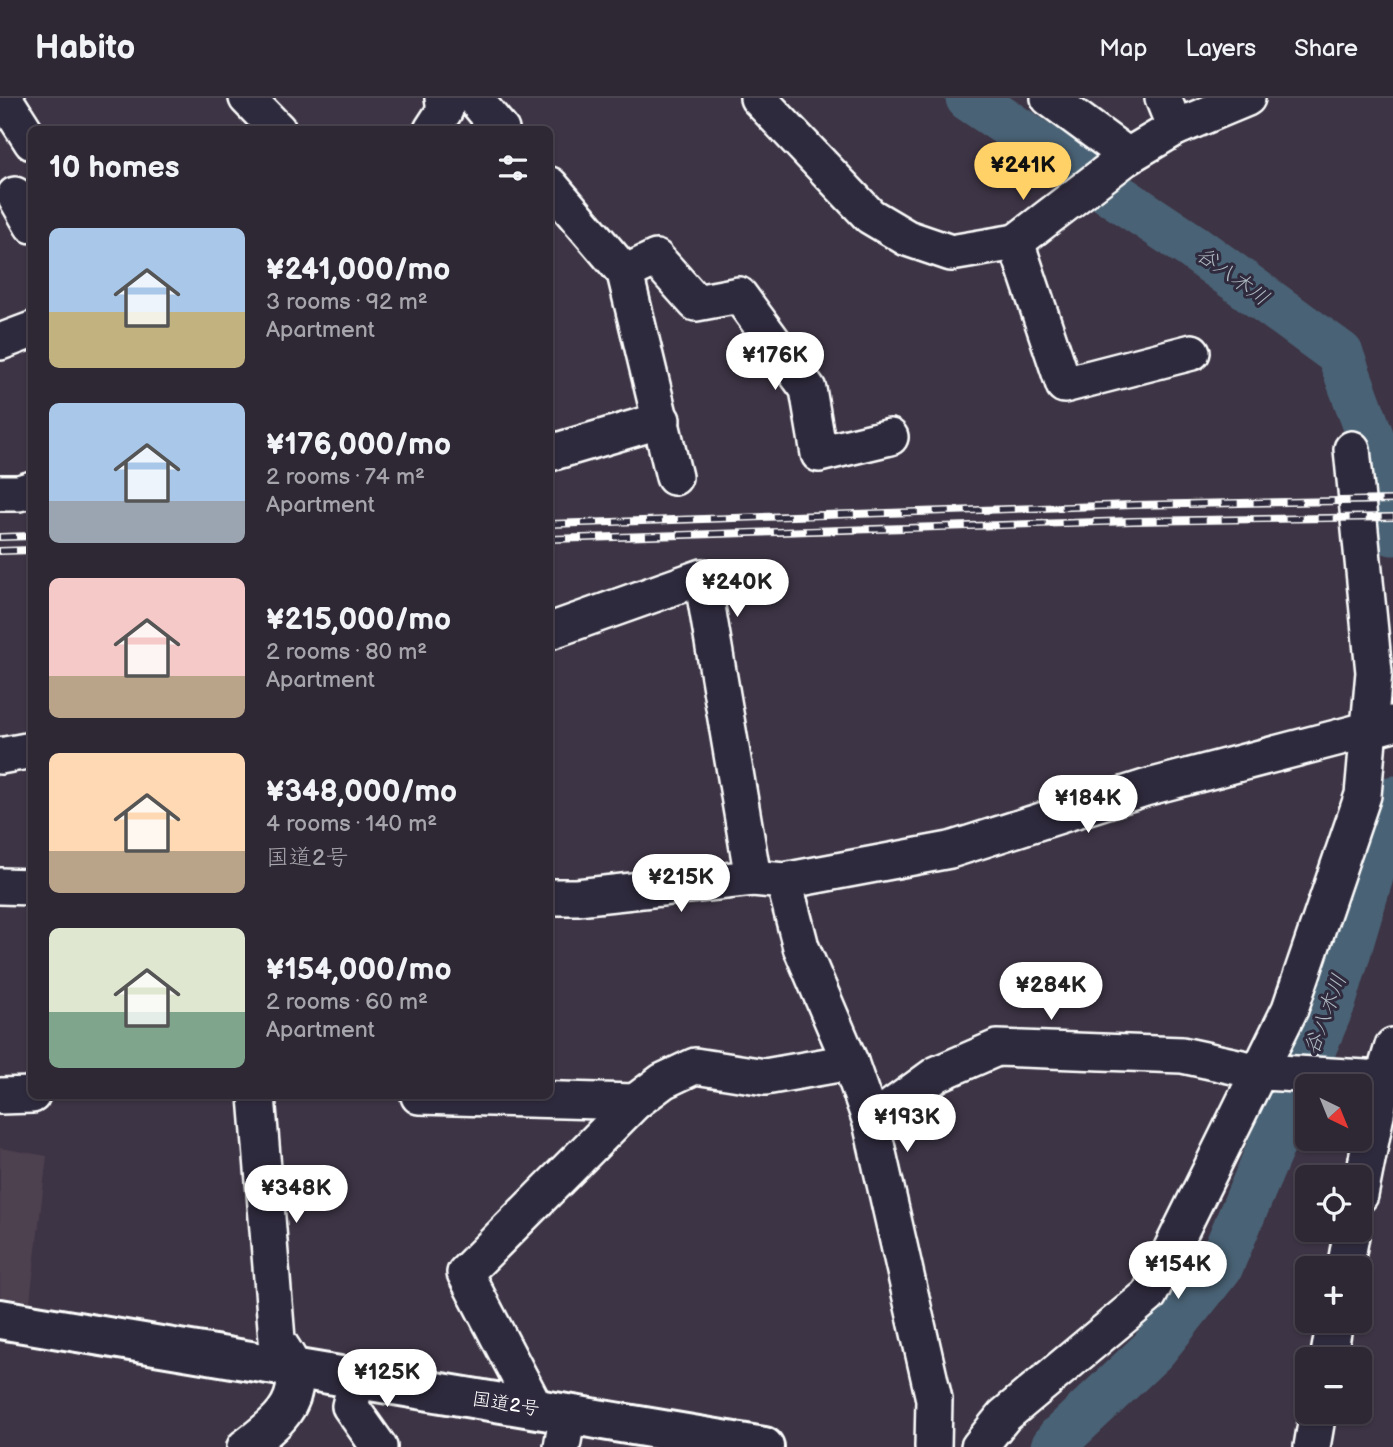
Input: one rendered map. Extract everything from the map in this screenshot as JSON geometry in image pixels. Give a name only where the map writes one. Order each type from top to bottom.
[{"type":"highway","name":"国道2号","points":[[0,1319],[357,1379],[555,1422],[764,1447]]},
{"type":"street","points":[[4,98],[28,136]]},
{"type":"street","points":[[247,98],[274,126]]},
{"type":"street","points":[[758,98],[870,216],[907,238],[951,253],[1016,242],[1128,156],[1169,113],[1247,98]]},
{"type":"street","points":[[1049,98],[1128,156]]},
{"type":"street","points":[[452,107],[493,126]]},
{"type":"street","points":[[553,189],[625,273],[674,477]]},
{"type":"street","points":[[15,195],[28,218]]},
{"type":"street","points":[[1016,242],[1064,385],[1192,352]]},
{"type":"street","points":[[625,273],[656,258],[696,303],[739,295],[808,390],[819,454],[890,438]]},
{"type":"street","points":[[0,342],[28,332]]},
{"type":"street","points":[[553,452],[662,420]]},
{"type":"street","points":[[979,1447],[1004,1416],[1149,1295],[1290,1009],[1363,795],[1380,726],[1352,449]]},
{"type":"street","points":[[0,493],[28,490]]},
{"type":"street","points":[[553,630],[702,577],[768,879],[801,947],[850,1062],[871,1122],[934,1399],[933,1447]]},
{"type":"street","points":[[553,897],[768,879],[950,849],[1145,788],[1380,726]]},
{"type":"street","points":[[0,756],[28,751]]},
{"type":"street","points":[[0,886],[28,887]]},
{"type":"street","points":[[1367,1165],[1388,1082],[1393,1046]]},
{"type":"street","points":[[871,1122],[937,1074],[997,1048],[1182,1055],[1261,1072],[1388,1082]]},
{"type":"street","points":[[555,1422],[465,1273],[635,1102],[663,1081],[695,1066],[765,1077],[850,1062]]},
{"type":"street","points":[[0,1097],[28,1095]]},
{"type":"street","points":[[245,1447],[280,1420],[293,1394],[293,1368],[276,1339],[257,1099]]},
{"type":"street","points":[[527,1099],[635,1102]]},
{"type":"street","points":[[357,1379],[350,1406],[379,1447]]},
{"type":"street","points":[[1312,1447],[1316,1424]]},
{"type":"shaded area","points":[[0,1148],[47,1156],[30,1301],[0,1296]]},
{"type":"waterway","name":"谷八木川","points":[[969,98],[1193,247],[1340,354],[1382,468],[1393,532]]},
{"type":"waterway","name":"谷八木川","points":[[1054,1447],[1060,1438],[1153,1350],[1220,1266],[1333,1001],[1393,799]]},
{"type":"railway","points":[[553,524],[1133,505],[1393,500]]},
{"type":"railway","points":[[553,539],[1133,521],[1393,517]]},
{"type":"railway","points":[[0,537],[28,536]]},
{"type":"railway","points":[[0,551],[28,550]]}]
